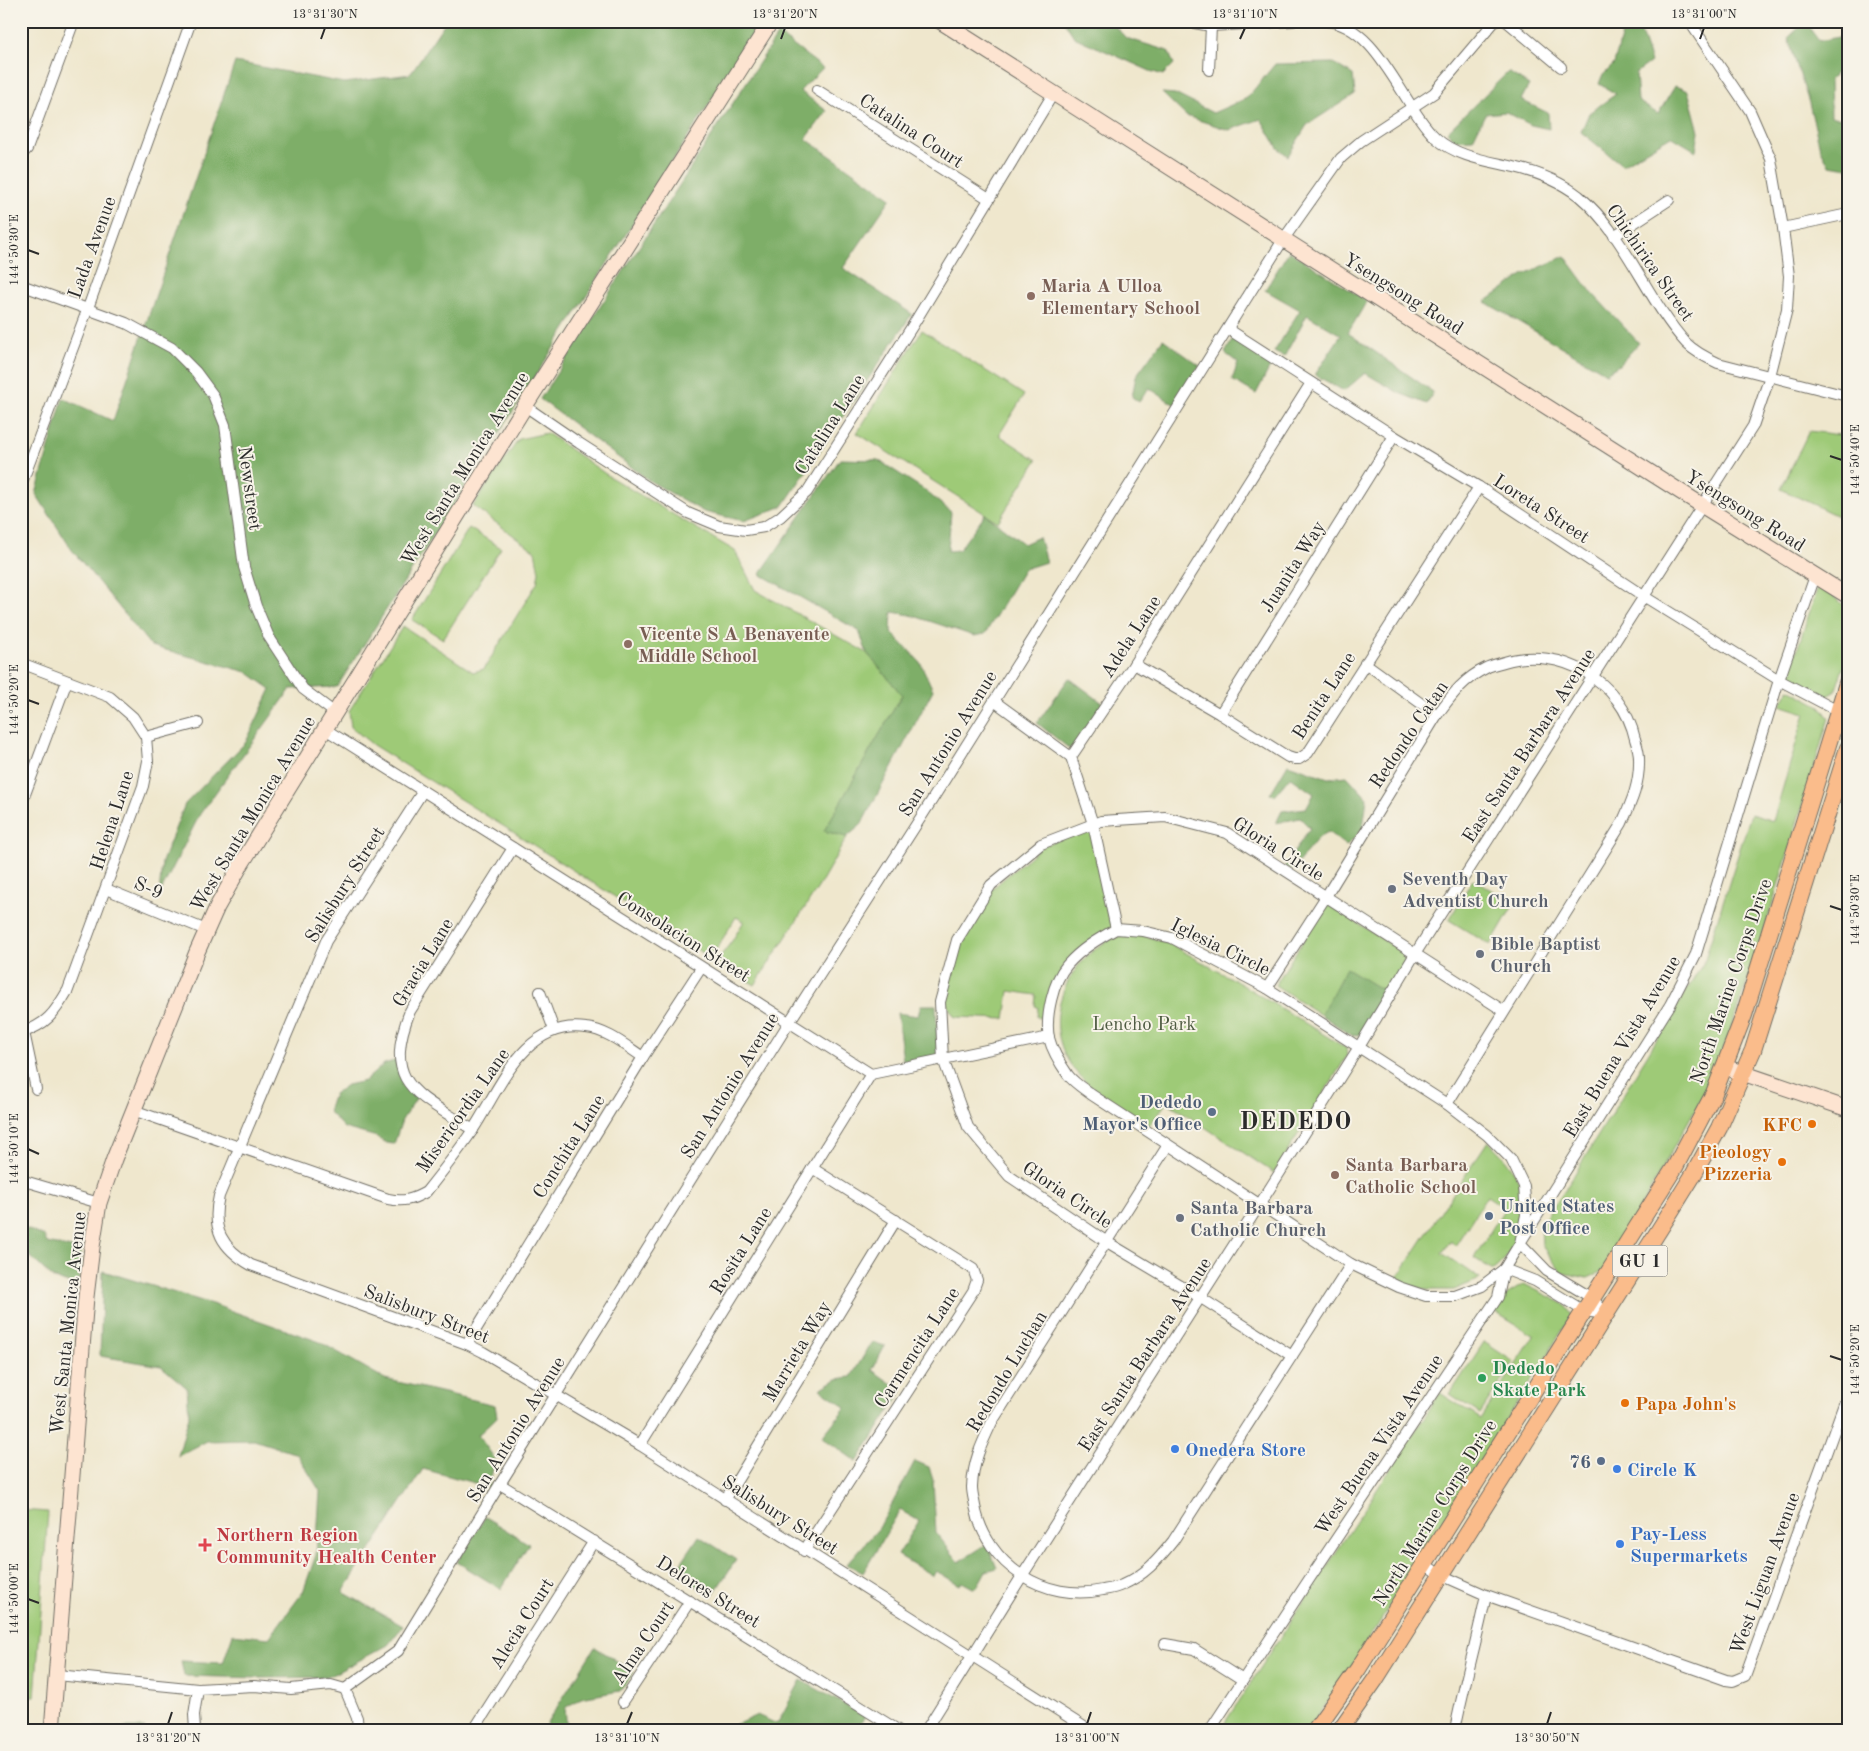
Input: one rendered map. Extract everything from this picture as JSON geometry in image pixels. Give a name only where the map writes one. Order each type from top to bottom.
[{"type":"main road","name":"West Santa Monica Avenue","points":[[52,1730],[86,1297],[99,1204],[133,1110],[206,930],[229,884],[525,406],[772,21]]},
{"type":"main road","name":"Ysengsong Road","points":[[940,21],[1703,506],[1848,596]]},
{"type":"main road","name":"North Marine Corps Drive","points":[[1315,1730],[1358,1668],[1424,1564],[1679,1159],[1701,1119],[1725,1067],[1747,1006],[1848,680]]},
{"type":"main road","name":"GU 1","points":[[1340,1730],[1375,1680],[1606,1314],[1692,1177],[1719,1128],[1744,1073],[1763,1022],[1848,748]]},
{"type":"main road","points":[[1725,1067],[1848,1108]]},
{"type":"street","points":[[21,155],[27,148],[74,21]]},
{"type":"street","name":"Lada Avenue","points":[[21,485],[88,308],[191,21]]},
{"type":"street","points":[[1183,21],[1212,26],[1293,21]]},
{"type":"street","name":"Chichirica Street","points":[[1325,21],[1333,22],[1360,36],[1381,60],[1411,107],[1437,139],[1459,152],[1551,179],[1578,196],[1596,213],[1614,236],[1687,344],[1702,355],[1718,364],[1843,395]]},
{"type":"street","name":"San Antonio Avenue","points":[[345,1689],[398,1651],[500,1484],[790,1021],[1284,240],[1341,158],[1361,141],[1434,93],[1495,21]]},
{"type":"street","points":[[1506,21],[1561,67]]},
{"type":"street","name":"East Santa Barbara Avenue","points":[[926,1730],[1022,1576],[1201,1298],[1359,1047],[1415,954],[1754,426],[1770,376],[1787,309],[1789,276],[1783,228],[1771,159],[1750,111],[1689,21]]},
{"type":"street","points":[[1209,70],[1212,26]]},
{"type":"street","name":"Catalina Court","points":[[817,90],[989,199]]},
{"type":"street","name":"Catalina Lane","points":[[525,406],[688,513],[718,526],[746,530],[764,527],[780,517],[807,492],[913,325],[1053,94]]},
{"type":"street","points":[[1614,236],[1669,200]]},
{"type":"street","points":[[1783,228],[1848,214]]},
{"type":"street","name":"Newstreet","points":[[21,285],[126,323],[172,348],[196,372],[213,395],[225,425],[244,567],[256,606],[269,637],[303,690],[335,713]]},
{"type":"street","name":"Loreta Street","points":[[1228,330],[1394,436],[1479,487],[1645,597],[1779,680],[1838,711]]},
{"type":"street","name":"Adela Lane","points":[[1071,757],[1134,664],[1311,382]]},
{"type":"street","name":"Juanita Way","points":[[1220,714],[1394,436]]},
{"type":"street","name":"Benita Lane","points":[[1134,664],[1220,714],[1288,757],[1299,758],[1308,753],[1479,487]]},
{"type":"street","name":"East Buena Vista Avenue","points":[[1520,1243],[1670,1005],[1696,954],[1779,680],[1815,576]]},
{"type":"street","name":"Redondo Catan","points":[[1267,988],[1325,898],[1437,715],[1458,687],[1487,667],[1520,657],[1554,659],[1587,671],[1613,694],[1632,723],[1639,757],[1636,791],[1622,823],[1447,1104]]},
{"type":"street","name":"Helena Lane","points":[[21,663],[110,696],[133,717],[146,738],[148,761],[143,786],[68,990],[56,1010],[39,1027],[23,1033]]},
{"type":"street","points":[[1365,663],[1437,715]]},
{"type":"street","points":[[21,805],[67,681]]},
{"type":"street","points":[[994,701],[1071,757],[1093,824],[1116,928]]},
{"type":"street","points":[[146,738],[198,723]]},
{"type":"street","name":"Consolacion Street","points":[[325,729],[701,968],[790,1021],[871,1074]]},
{"type":"street","name":"Salisbury Street","points":[[423,791],[326,941],[219,1196],[215,1212],[218,1229],[225,1244],[236,1257],[251,1266],[467,1344],[640,1444],[725,1500],[1089,1730]]},
{"type":"street","name":"Gloria Circle","points":[[1292,1356],[1201,1298],[1107,1242],[1010,1176],[968,1126],[943,1059],[940,1002],[957,940],[991,885],[1041,844],[1101,820],[1165,817],[1227,833],[1325,898],[1504,1011]]},
{"type":"street","name":"Gracia Lane","points":[[472,1130],[414,1092],[404,1078],[399,1061],[400,1044],[410,1011],[513,848]]},
{"type":"street","name":"S-9","points":[[106,889],[206,930]]},
{"type":"street","name":"Iglesia Circle","points":[[1116,928],[1143,931],[1172,938],[1267,988],[1447,1104],[1492,1139],[1511,1160],[1524,1186],[1526,1214],[1520,1243],[1504,1269],[1482,1286],[1455,1296],[1426,1296],[1399,1287],[1351,1264],[1092,1095],[1069,1076],[1054,1051],[1049,1038],[1048,1022],[1052,993],[1066,966],[1087,946],[1116,928]]},
{"type":"street","name":"Conchita Lane","points":[[467,1344],[701,968]]},
{"type":"street","points":[[540,992],[554,1030]]},
{"type":"street","name":"Misericordia Lane","points":[[133,1110],[401,1202],[426,1192],[472,1130],[515,1061],[536,1040],[554,1030],[571,1027],[587,1028],[606,1033],[644,1057]]},
{"type":"street","points":[[23,1033],[36,1089]]},
{"type":"street","points":[[871,1074],[1049,1038]]},
{"type":"street","name":"Rosita Lane","points":[[640,1444],[871,1074]]},
{"type":"street","name":"Redondo Luchan","points":[[1168,1145],[992,1422],[977,1454],[972,1488],[978,1522],[996,1553],[1022,1576],[1053,1590],[1087,1594],[1121,1586],[1151,1568],[1173,1541],[1351,1264]]},
{"type":"street","name":"Carmencita Lane","points":[[804,1550],[976,1286],[976,1274],[973,1269],[812,1168]]},
{"type":"street","points":[[21,1180],[99,1204]]},
{"type":"street","name":"Marrieta Way","points":[[725,1500],[896,1220]]},
{"type":"street","points":[[1520,1243],[1547,1270],[1588,1304]]},
{"type":"street","points":[[1504,1269],[1588,1304],[1606,1314]]},
{"type":"street","name":"West Buena Vista Avenue","points":[[1210,1730],[1498,1297],[1504,1269]]},
{"type":"street","name":"West Liguan Avenue","points":[[1486,1595],[1726,1680],[1739,1679],[1745,1676],[1848,1393]]},
{"type":"street","name":"Delores Street","points":[[500,1484],[898,1730]]},
{"type":"street","name":"Alecia Court","points":[[477,1725],[594,1541]]},
{"type":"street","points":[[1424,1564],[1441,1575],[1486,1595],[1455,1730]]},
{"type":"street","name":"Alma Court","points":[[623,1702],[690,1601]]},
{"type":"street","points":[[1165,1644],[1194,1649],[1243,1680]]},
{"type":"street","points":[[57,1676],[198,1689],[254,1686],[291,1689],[331,1685],[345,1689],[357,1718],[358,1730]]},
{"type":"street","points":[[195,1730],[194,1715],[198,1689]]},
{"type":"green space","points":[[446,21],[762,21],[337,687],[291,689],[200,814],[159,895],[162,862],[185,804],[246,742],[271,689],[247,672],[151,646],[72,550],[36,494],[63,398],[113,421],[235,62],[344,83],[410,74]]},
{"type":"green space","points":[[1062,21],[1110,21],[1126,38],[1168,51],[1174,64],[1163,75],[1150,71],[1074,37]]},
{"type":"green space","points":[[1604,21],[1637,21],[1651,62],[1636,73],[1638,101],[1658,114],[1675,86],[1688,91],[1699,131],[1696,151],[1671,136],[1622,165],[1581,132],[1589,113],[1616,94],[1599,84],[1602,76],[1614,64],[1622,34]]},
{"type":"green space","points":[[1805,22],[1819,41],[1843,36],[1848,58],[1830,80],[1831,116],[1848,121],[1848,168],[1829,165],[1820,148],[1809,103],[1788,38]]},
{"type":"green space","points":[[778,34],[823,68],[800,91],[827,111],[806,139],[891,198],[843,268],[912,314],[783,506],[744,521],[704,512],[650,481],[540,399]]},
{"type":"green space","points":[[1333,63],[1353,75],[1355,94],[1307,125],[1288,156],[1278,148],[1261,119],[1229,130],[1186,116],[1162,93],[1175,94],[1213,113],[1247,98],[1275,64]]},
{"type":"green space","points":[[1508,72],[1529,85],[1521,100],[1548,113],[1549,129],[1531,125],[1506,112],[1485,114],[1473,139],[1455,140],[1447,132]]},
{"type":"green space","points":[[1289,251],[1367,301],[1348,333],[1433,392],[1427,404],[1399,393],[1365,373],[1344,391],[1315,375],[1341,335],[1307,315],[1284,357],[1274,352],[1300,310],[1265,290]]},
{"type":"green space","points":[[1565,256],[1593,294],[1639,343],[1619,365],[1606,373],[1485,302],[1523,275]]},
{"type":"green space","points":[[922,330],[1024,395],[999,435],[1037,460],[998,522],[857,433]]},
{"type":"green space","points":[[1234,337],[1272,363],[1256,394],[1232,380],[1238,363],[1225,353]]},
{"type":"green space","points":[[1163,339],[1200,366],[1175,405],[1149,388],[1139,402],[1132,397],[1136,376]]},
{"type":"green space","points":[[1809,431],[1848,436],[1848,521],[1781,489]]},
{"type":"green space","points":[[547,433],[610,477],[735,551],[755,590],[867,653],[902,695],[825,831],[847,837],[819,886],[755,985],[716,962],[744,921],[736,917],[711,958],[373,745],[351,727],[349,711],[403,626],[473,672],[484,669],[537,583],[539,572],[535,551],[473,506],[519,439]]},
{"type":"green space","points":[[840,459],[878,460],[923,489],[951,512],[948,551],[959,550],[985,514],[1024,544],[1039,537],[1046,562],[1024,569],[985,634],[974,636],[911,615],[892,612],[891,632],[920,662],[933,690],[861,825],[847,837],[824,831],[902,695],[867,653],[859,631],[760,574]]},
{"type":"green space","points":[[469,528],[501,548],[443,639],[412,620]]},
{"type":"green space","points":[[1819,584],[1847,608],[1848,611],[1848,653],[1835,692],[1826,697],[1789,674]]},
{"type":"green space","points":[[1069,678],[1104,704],[1071,750],[1037,723]]},
{"type":"green space","points":[[1789,689],[1820,706],[1829,718],[1765,928],[1728,1037],[1707,1088],[1605,1270],[1588,1278],[1562,1273],[1542,1246],[1541,1224],[1568,1185],[1704,962],[1751,814],[1773,821],[1805,713],[1780,705]]},
{"type":"green space","points":[[1288,764],[1328,778],[1347,776],[1367,798],[1363,829],[1346,846],[1328,832],[1318,838],[1293,869],[1284,867],[1310,828],[1300,818],[1276,823],[1282,811],[1306,808],[1314,794],[1290,777],[1275,795],[1270,794]]},
{"type":"green space","points":[[1092,828],[1114,928],[1064,965],[1046,1017],[1037,1017],[1036,995],[1009,991],[1005,1019],[955,1017],[945,1002],[959,940],[993,888],[1042,846]]},
{"type":"green space","points":[[1473,879],[1514,904],[1490,945],[1449,920]]},
{"type":"green space","points":[[1327,903],[1405,954],[1404,965],[1360,1034],[1353,1036],[1275,985]]},
{"type":"green space","name":"Lencho Park","points":[[1143,935],[1170,944],[1241,984],[1346,1048],[1347,1056],[1274,1173],[1167,1102],[1149,1126],[1092,1088],[1076,1072],[1067,1058],[1058,1028],[1058,1013],[1061,998],[1075,971],[1085,958],[1111,939],[1120,936]]},
{"type":"green space","points":[[1346,968],[1387,993],[1360,1034],[1353,1036],[1321,1015]]},
{"type":"green space","points":[[921,1005],[936,1005],[938,1055],[903,1061],[897,1013],[918,1016]]},
{"type":"green space","points":[[397,1060],[417,1097],[402,1120],[394,1144],[344,1128],[328,1111],[334,1094],[347,1085],[365,1081],[384,1064]]},
{"type":"green space","points":[[1488,1141],[1511,1167],[1521,1188],[1520,1220],[1512,1248],[1507,1256],[1493,1270],[1474,1258],[1505,1208],[1487,1196],[1455,1246],[1451,1241],[1442,1253],[1480,1279],[1454,1290],[1426,1290],[1395,1281]]},
{"type":"green space","points":[[21,1227],[44,1236],[47,1243],[81,1250],[78,1286],[53,1278],[21,1248]]},
{"type":"green space","points":[[103,1271],[212,1304],[320,1342],[385,1379],[495,1405],[497,1417],[478,1435],[495,1459],[489,1487],[423,1469],[343,1592],[403,1626],[388,1645],[328,1677],[184,1676],[181,1661],[223,1663],[233,1634],[269,1638],[303,1592],[316,1555],[320,1491],[297,1454],[254,1440],[207,1441],[178,1456],[189,1416],[187,1388],[161,1366],[100,1356]]},
{"type":"green space","points":[[1524,1284],[1564,1304],[1572,1315],[1341,1684],[1307,1730],[1220,1730],[1440,1393],[1481,1419],[1534,1336],[1495,1312],[1503,1297]]},
{"type":"green space","points":[[872,1342],[885,1346],[872,1370],[902,1391],[857,1462],[822,1437],[846,1407],[820,1389],[837,1379],[851,1377]]},
{"type":"green space","name":"Dededo Skate Park","points":[[1484,1342],[1514,1362],[1480,1414],[1450,1394]]},
{"type":"green space","points":[[915,1461],[929,1467],[933,1480],[936,1533],[959,1562],[987,1544],[997,1568],[986,1571],[977,1587],[973,1588],[962,1582],[960,1585],[936,1571],[933,1576],[898,1555],[919,1521],[900,1510],[863,1573],[847,1564],[879,1528]]},
{"type":"green space","points":[[21,1510],[48,1512],[35,1697],[21,1697]]},
{"type":"green space","points":[[485,1517],[529,1544],[501,1589],[457,1562]]},
{"type":"green space","points":[[699,1536],[736,1560],[712,1596],[675,1572]]},
{"type":"green space","points":[[595,1647],[634,1672],[620,1691],[581,1698],[565,1708],[567,1730],[547,1730],[547,1723]]},
{"type":"green space","points":[[801,1680],[865,1716],[856,1730],[725,1730],[757,1715],[777,1724]]},
{"type":"green space","points":[[68,1727],[145,1728],[144,1730],[68,1730]]},
{"type":"place","name":"Maria A Ulloa Elementary School","points":[[1031,296]]},
{"type":"place","name":"Vicente S A Benavente Middle School","points":[[628,644]]},
{"type":"place","name":"Seventh Day Adventist Church","points":[[1392,889]]},
{"type":"place","name":"Bible Baptist Church","points":[[1480,954]]},
{"type":"place","name":"Dededo Mayor's Office","points":[[1212,1112]]},
{"type":"place","name":"KFC","points":[[1812,1124]]},
{"type":"place","name":"Pieology Pizzeria","points":[[1782,1162]]},
{"type":"place","name":"Santa Barbara Catholic School","points":[[1335,1175]]},
{"type":"place","name":"United States Post Office","points":[[1489,1216]]},
{"type":"place","name":"Santa Barbara Catholic Church","points":[[1180,1218]]},
{"type":"place","name":"Dededo Skate Park","points":[[1482,1378]]},
{"type":"place","name":"Papa John's","points":[[1625,1403]]},
{"type":"place","name":"Onedera Store","points":[[1175,1449]]},
{"type":"place","name":"76","points":[[1601,1461]]},
{"type":"place","name":"Circle K","points":[[1617,1469]]},
{"type":"place","name":"Pay-Less Supermarkets","points":[[1620,1544]]},
{"type":"place","name":"Northern Region Community Health Center","points":[[205,1545]]},
{"type":"district","name":"DEDEDO","points":[[1296,1121]]}]
